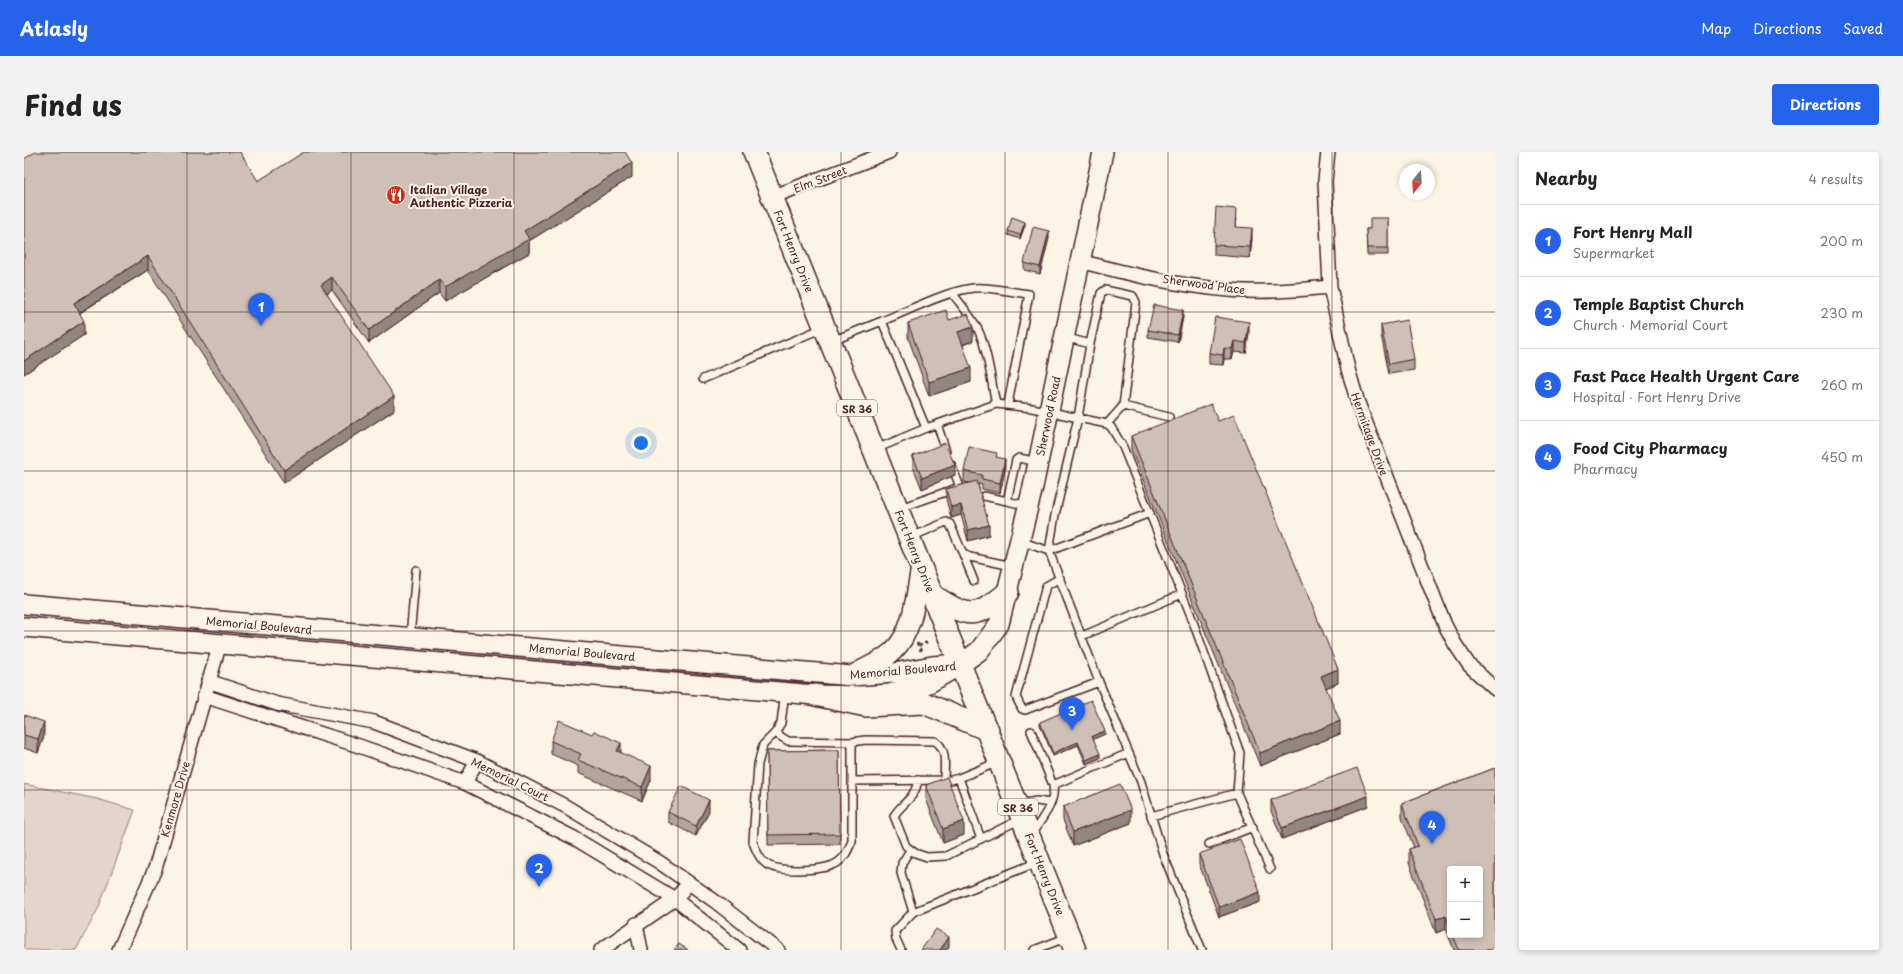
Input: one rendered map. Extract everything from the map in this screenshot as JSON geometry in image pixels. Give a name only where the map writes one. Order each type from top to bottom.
[{"type":"main road","name":"Fort Henry Drive","points":[[754,152],[988,730],[1072,943]]},
{"type":"main road","name":"Sherwood Road","points":[[961,664],[979,651],[999,624],[1008,592],[1029,506],[1103,152]]},
{"type":"main road","points":[[852,676],[893,652],[904,636],[922,566]]},
{"type":"main road","points":[[934,596],[949,606],[968,614],[980,612],[1008,592]]},
{"type":"main road","name":"Memorial Boulevard","points":[[24,604],[226,623],[410,637],[852,676],[894,673],[932,666],[961,664]]},
{"type":"main road","points":[[220,643],[226,623]]},
{"type":"main road","name":"Memorial Boulevard","points":[[24,627],[815,695],[861,696],[890,694],[929,683],[961,664]]},
{"type":"main road","points":[[409,661],[410,637]]},
{"type":"main road","points":[[815,695],[866,706],[924,703],[988,730]]},
{"type":"street","name":"Elm Street","points":[[772,197],[889,152]]},
{"type":"street","name":"Hermitage Drive","points":[[1328,152],[1326,181],[1330,287],[1348,370],[1358,403],[1445,625],[1455,644],[1469,665],[1495,689]]},
{"type":"street","name":"Sherwood Place","points":[[1080,261],[1176,282],[1230,290],[1264,291],[1330,287]]},
{"type":"street","name":"Kenmore Drive","points":[[119,950],[155,869],[220,643]]},
{"type":"street","name":"Memorial Court","points":[[208,681],[277,704],[374,722],[476,761],[565,806],[658,862],[689,883],[778,950]]},
{"type":"street","points":[[204,696],[359,746],[465,783],[574,838],[675,899],[739,950]]},
{"type":"street","points":[[465,783],[476,761]]},
{"type":"street","points":[[601,950],[636,924],[675,899],[689,883]]},
{"type":"street","points":[[636,924],[640,950]]},
{"type":"lane","points":[[703,379],[827,335],[882,321],[952,293],[968,288],[983,288],[1028,294],[1008,404]]},
{"type":"lane","points":[[1107,424],[1123,406],[1136,302],[1133,296],[1105,290],[1101,293],[1090,344],[1078,418],[1055,515],[1049,551],[1141,782],[1163,854],[1202,950]]},
{"type":"lane","points":[[952,293],[974,322],[980,334],[988,358],[996,404]]},
{"type":"lane","points":[[882,321],[926,428]]},
{"type":"lane","points":[[1064,337],[1090,344]]},
{"type":"lane","points":[[874,450],[926,428],[996,404],[1008,404],[1048,411],[1107,424],[1111,427],[1123,447],[1150,513],[1182,594],[1240,753],[1237,792],[1270,870]]},
{"type":"lane","points":[[1123,406],[1169,417]]},
{"type":"lane","points":[[898,508],[960,487],[937,424]]},
{"type":"lane","points":[[1007,500],[1016,460],[1018,458],[1038,462]]},
{"type":"lane","points":[[984,496],[1029,506]]},
{"type":"lane","points":[[1020,541],[1049,551],[1150,513]]},
{"type":"lane","points":[[910,538],[946,522],[950,524],[974,581]]},
{"type":"lane","points":[[963,554],[970,557],[1014,566]]},
{"type":"lane","points":[[410,637],[416,570]]},
{"type":"lane","points":[[1060,578],[1046,586],[1016,697],[1022,709],[1025,710],[1100,682]]},
{"type":"lane","points":[[1082,636],[1182,594]]},
{"type":"lane","points":[[785,692],[781,723],[775,733],[763,745],[758,764],[753,823],[753,842],[757,853],[769,866],[785,870],[825,868],[836,864],[846,855],[852,841],[852,742]]},
{"type":"lane","points":[[918,780],[917,788],[908,803],[896,812],[894,816],[906,846],[910,850],[914,853],[927,857],[946,856],[1048,810],[1055,795],[1053,785],[1031,731]]},
{"type":"lane","points":[[775,733],[788,741],[935,741],[941,745],[944,750],[944,780]]},
{"type":"lane","points":[[1053,785],[1129,753]]},
{"type":"lane","points":[[852,781],[944,780],[959,778],[1000,762]]},
{"type":"lane","points":[[959,778],[981,839]]},
{"type":"lane","points":[[1151,816],[1237,792]]},
{"type":"lane","points":[[1023,820],[1035,801],[1050,803]]},
{"type":"lane","points":[[1209,844],[1253,827]]},
{"type":"lane","points":[[910,850],[902,863],[900,873],[913,912]]},
{"type":"lane","points":[[901,950],[896,939],[895,931],[913,912],[1040,861]]},
{"type":"lane","points":[[1034,950],[1072,943]]},
{"type":"path","points":[[916,641],[924,657]]},
{"type":"path","points":[[919,646],[928,642]]},
{"type":"shaded area","points":[[24,784],[97,799],[135,810],[98,909],[76,950],[24,950]]},
{"type":"building","points":[[35,152],[240,152],[258,181],[304,152],[625,152],[632,163],[524,231],[529,239],[445,287],[439,280],[369,330],[332,277],[321,285],[394,396],[284,470],[148,256],[74,303],[84,321],[24,361],[24,159]]},
{"type":"building","points":[[1216,207],[1236,209],[1235,227],[1252,228],[1250,247],[1214,245]]},
{"type":"building","points":[[1012,217],[1025,222],[1020,235],[1008,231]]},
{"type":"building","points":[[1370,218],[1388,218],[1388,248],[1367,248],[1366,229],[1370,229]]},
{"type":"building","points":[[1033,227],[1049,231],[1040,267],[1024,263]]},
{"type":"building","points":[[1154,305],[1183,310],[1178,335],[1148,330]]},
{"type":"building","points":[[946,310],[949,320],[968,314],[973,327],[958,332],[971,368],[929,382],[908,323]]},
{"type":"building","points":[[1215,317],[1249,322],[1246,343],[1234,341],[1232,349],[1224,348],[1223,355],[1209,353]]},
{"type":"building","points":[[1407,320],[1414,359],[1389,364],[1381,325]]},
{"type":"building","points":[[1211,404],[1218,421],[1234,415],[1338,669],[1321,676],[1340,721],[1260,753],[1131,436]]},
{"type":"building","points":[[945,443],[955,465],[922,478],[913,456]]},
{"type":"building","points":[[969,447],[997,453],[996,457],[1005,459],[1000,483],[982,479],[982,475],[964,471]]},
{"type":"building","points":[[977,481],[989,525],[968,530],[961,505],[951,507],[946,489]]},
{"type":"building","points":[[1091,700],[1105,731],[1092,736],[1100,754],[1086,760],[1078,742],[1053,753],[1040,722]]},
{"type":"building","points":[[24,715],[44,722],[38,739],[24,735]]},
{"type":"building","points":[[559,720],[592,734],[594,731],[621,743],[617,751],[651,766],[642,787],[578,760],[581,754],[551,741]]},
{"type":"building","points":[[839,750],[840,834],[768,835],[767,751]]},
{"type":"building","points":[[1357,768],[1368,796],[1282,828],[1271,800]]},
{"type":"building","points":[[1495,768],[1495,948],[1490,950],[1459,950],[1454,938],[1483,938],[1483,866],[1447,866],[1447,919],[1446,916],[1436,919],[1409,849],[1418,846],[1402,803]]},
{"type":"building","points":[[947,777],[964,821],[943,829],[926,785]]},
{"type":"building","points":[[1120,784],[1131,810],[1073,832],[1063,807]]},
{"type":"building","points":[[681,786],[709,800],[696,826],[668,812]]},
{"type":"building","points":[[1240,839],[1260,892],[1219,907],[1199,854]]},
{"type":"building","points":[[936,929],[949,937],[940,950],[921,950]]},
{"type":"building","points":[[679,944],[688,950],[674,950]]},
{"type":"place","name":"Italian Village Authentic Pizzeria","points":[[396,195]]},
{"type":"place","name":"Fort Henry Mall","points":[[261,326]]},
{"type":"place","name":"Fast Pace Health Urgent Care","points":[[1072,730]]},
{"type":"place","name":"Food City Pharmacy","points":[[1432,844]]},
{"type":"place","name":"Temple Baptist Church","points":[[539,887]]}]
